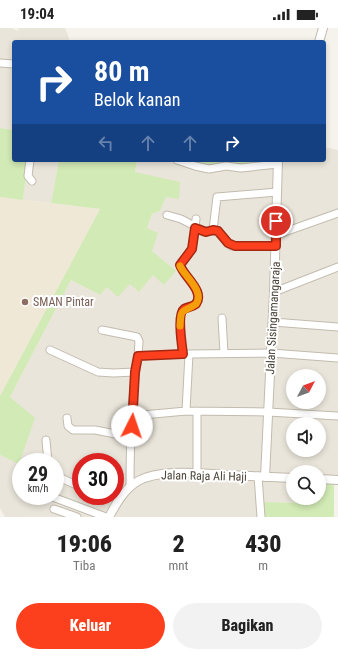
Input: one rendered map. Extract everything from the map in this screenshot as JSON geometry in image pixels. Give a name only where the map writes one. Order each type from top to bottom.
[{"type":"street","points":[[320,40],[323,28]]},
{"type":"street","points":[[0,63],[12,64]]},
{"type":"street","points":[[30,162],[28,176],[32,181]]},
{"type":"street","points":[[183,162],[209,169],[226,166],[241,168],[278,162]]},
{"type":"street","name":"Jalan Sisingamangaraja","points":[[261,477],[268,412],[273,322],[278,162]]},
{"type":"street","points":[[213,230],[216,198],[277,192]]},
{"type":"street","points":[[276,235],[338,213]]},
{"type":"street","points":[[168,215],[206,232],[213,230],[218,231],[228,243],[235,246],[276,246]]},
{"type":"street","points":[[186,411],[186,354],[180,328],[181,312],[184,309],[196,304],[198,298],[197,290],[180,265],[192,249],[196,220]]},
{"type":"street","points":[[274,292],[338,267]]},
{"type":"street","points":[[222,318],[224,353]]},
{"type":"street","points":[[273,322],[338,327]]},
{"type":"street","points":[[102,330],[136,337],[138,341],[132,416],[130,487]]},
{"type":"street","points":[[50,350],[98,372],[135,372]]},
{"type":"street","points":[[138,356],[271,353],[338,358]]},
{"type":"street","points":[[132,416],[186,411],[268,412],[338,416]]},
{"type":"street","points":[[197,411],[197,474]]},
{"type":"street","points":[[67,418],[68,426],[73,430],[96,430],[131,436]]},
{"type":"street","points":[[46,440],[47,453]]},
{"type":"street","name":"Jalan Raja Ali Haji","points":[[124,492],[149,476],[167,473],[286,478]]},
{"type":"street","points":[[261,477],[261,517]]},
{"type":"street","points":[[326,479],[338,480]]},
{"type":"street","points":[[64,501],[108,517]]},
{"type":"street","name":"Jalan Raja Ali Haji","points":[[108,517],[114,505]]},
{"type":"street","points":[[54,509],[77,517]]},
{"type":"shaded area","points":[[0,28],[11,28],[18,31],[19,28],[65,28],[69,40],[12,40],[12,130],[0,128]]},
{"type":"shaded area","points":[[326,147],[338,150],[338,477],[326,476],[326,465],[286,465],[286,474],[269,473],[282,162],[326,162]]},
{"type":"shaded area","points":[[28,162],[59,162],[51,203],[23,200]]},
{"type":"shaded area","points":[[137,162],[217,162],[273,165],[271,305],[261,473],[200,469],[169,470],[124,489],[124,453],[72,453],[72,505],[110,505],[103,517],[5,517],[0,508],[0,455],[12,460],[12,505],[64,505],[64,453],[17,453],[10,397],[71,280],[100,295],[107,287],[130,284],[153,275],[176,272],[152,251],[147,228],[152,214],[160,211],[166,197],[135,172]]},
{"type":"shaded area","name":"SMAN Pintar","points":[[0,197],[100,209],[0,396]]},
{"type":"shaded area","points":[[175,477],[286,481],[286,503],[264,502],[264,517],[113,517],[120,505],[124,505],[124,499],[129,491],[143,483],[156,479]]},
{"type":"green space","points":[[0,128],[12,130],[12,162],[28,162],[23,200],[0,197]]},
{"type":"green space","points":[[59,162],[137,162],[135,172],[180,182],[179,199],[166,197],[160,211],[152,214],[147,228],[158,233],[152,251],[176,271],[164,285],[153,275],[139,292],[130,284],[118,297],[107,287],[100,295],[71,280],[10,397],[35,418],[23,453],[12,453],[12,461],[0,455],[0,396],[100,209],[51,203]]},
{"type":"green space","points":[[186,162],[273,162],[273,165],[210,170]]},
{"type":"green space","points":[[326,482],[334,483],[334,517],[264,517],[264,502],[286,503],[286,505],[326,505]]},
{"type":"slow traffic","points":[[180,266],[197,290],[198,301],[196,304],[184,309],[181,312],[180,326]]},
{"type":"place","name":"SMAN Pintar","points":[[25,302]]},
{"type":"route","points":[[132,426],[135,372],[138,356],[145,357],[183,354],[180,316],[184,309],[196,304],[198,301],[198,294],[197,290],[180,265],[192,249],[195,228],[206,232],[210,230],[218,231],[231,246],[276,246],[276,221]]}]
